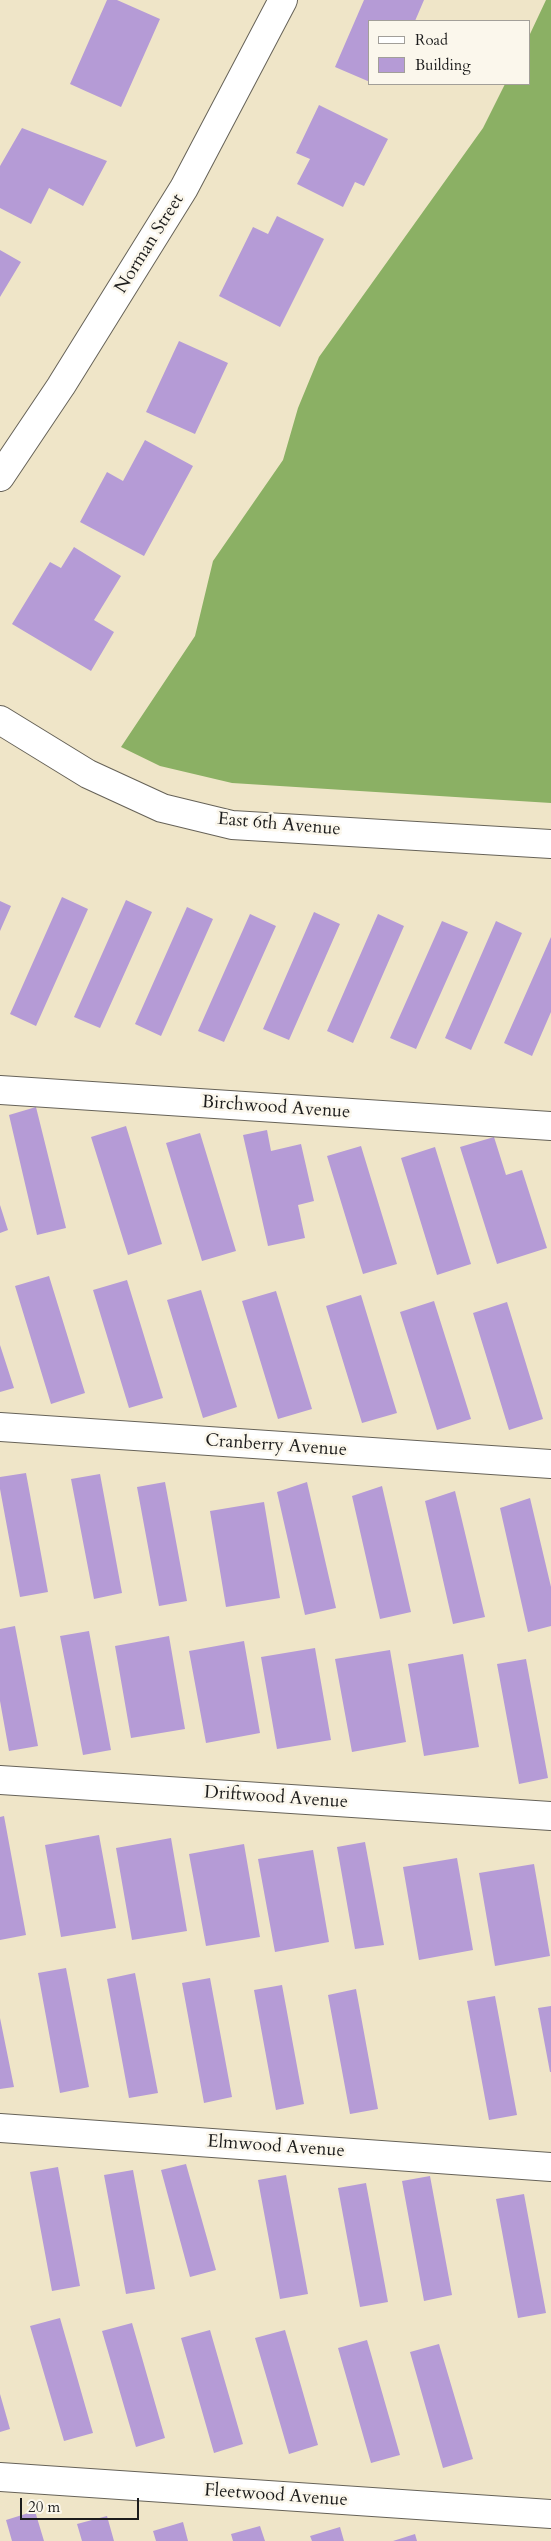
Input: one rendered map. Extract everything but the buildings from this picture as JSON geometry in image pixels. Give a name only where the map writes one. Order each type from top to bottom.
[{"type":"street","name":"Norman Street","points":[[0,477],[61,386],[184,188],[283,0]]},
{"type":"street","name":"East 6th Avenue","points":[[0,720],[88,774],[162,808],[232,825],[551,844]]},
{"type":"street","name":"Birchwood Avenue","points":[[0,1090],[551,1126]]},
{"type":"street","name":"Cranberry Avenue","points":[[0,1428],[551,1464]]},
{"type":"street","name":"Driftwood Avenue","points":[[0,1780],[551,1816]]},
{"type":"street","name":"Elmwood Avenue","points":[[0,2128],[551,2167]]},
{"type":"street","name":"Fleetwood Avenue","points":[[0,2477],[551,2514]]},
{"type":"green space","points":[[546,0],[551,0],[551,803],[232,783],[160,766],[121,747],[195,636],[213,561],[283,460],[298,408],[319,357],[483,128],[504,85],[531,85],[531,32]]}]
